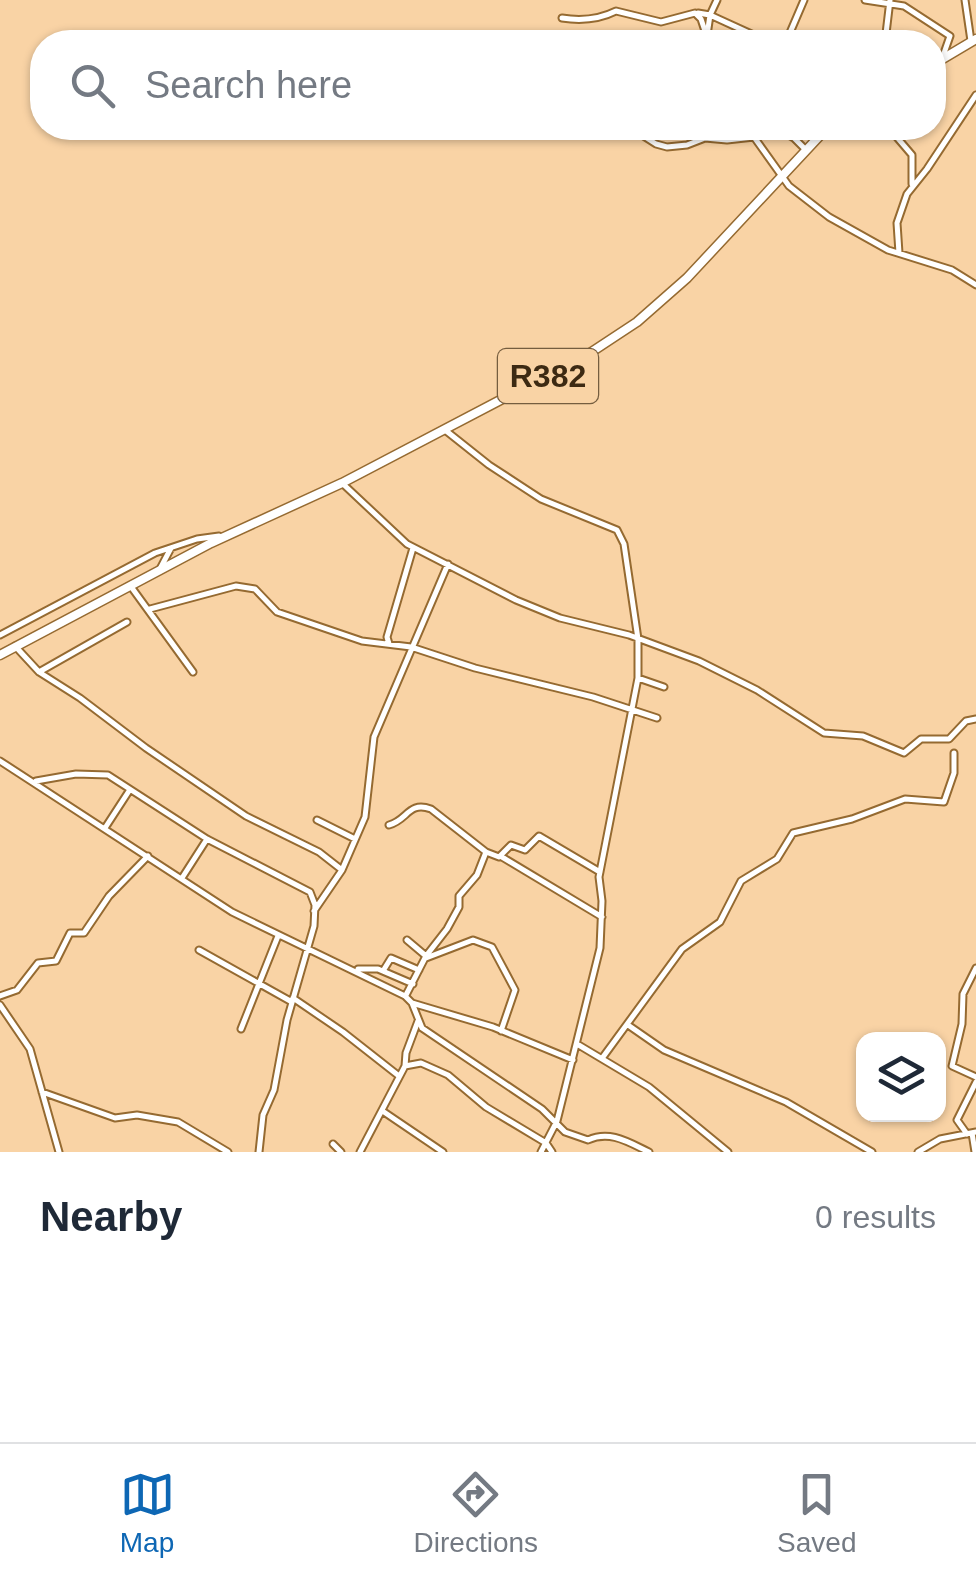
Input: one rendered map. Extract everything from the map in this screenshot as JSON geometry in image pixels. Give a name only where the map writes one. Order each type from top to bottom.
[{"type":"main road","points":[[946,57],[974,41]]},
{"type":"main road","name":"R382","points":[[0,655],[534,384],[637,322],[699,266],[816,140]]},
{"type":"street","points":[[707,30],[718,0]]},
{"type":"street","points":[[791,30],[804,0]]},
{"type":"street","points":[[866,0],[904,6],[945,30]]},
{"type":"street","points":[[965,0],[974,41]]},
{"type":"street","points":[[886,30],[889,2]]},
{"type":"street","points":[[562,18],[605,17],[616,10],[662,22],[695,13],[710,15],[742,30]]},
{"type":"street","points":[[695,13],[705,30]]},
{"type":"street","points":[[912,184],[927,170],[976,95]]},
{"type":"street","points":[[650,140],[667,147],[700,140]]},
{"type":"street","points":[[760,140],[788,186],[829,217],[898,254],[952,270],[976,285]]},
{"type":"street","points":[[796,140],[806,150]]},
{"type":"street","points":[[898,254],[896,222],[912,184],[912,155],[899,140]]},
{"type":"street","points":[[445,430],[489,465],[542,499],[617,530],[624,544],[638,639],[638,678],[600,872],[600,948],[557,1122],[540,1152]]},
{"type":"street","points":[[342,483],[414,548],[550,615],[638,639],[699,661],[753,687],[824,732],[863,736],[898,752],[927,737],[949,739],[966,721],[976,720]]},
{"type":"street","points":[[0,635],[114,572],[197,539],[228,536]]},
{"type":"street","points":[[154,576],[171,548]]},
{"type":"street","points":[[389,644],[387,638],[414,548]]},
{"type":"street","points":[[314,912],[342,870],[365,817],[374,738],[448,564]]},
{"type":"street","points":[[150,609],[243,585],[259,592],[278,613],[362,641],[410,647],[657,718]]},
{"type":"street","points":[[132,588],[193,672]]},
{"type":"street","points":[[39,672],[127,622]]},
{"type":"street","points":[[15,646],[39,672],[246,816],[319,852],[342,870]]},
{"type":"street","points":[[638,678],[664,686]]},
{"type":"street","points":[[602,1057],[682,949],[720,922],[740,881],[777,859],[793,833],[852,819],[905,799],[945,802],[954,772],[954,753]]},
{"type":"street","points":[[0,761],[232,912],[355,969],[412,1003],[501,1031],[572,1060]]},
{"type":"street","points":[[33,782],[76,774],[104,774],[206,839],[307,889],[313,898],[314,926],[292,1000],[279,1072],[263,1115],[259,1152]]},
{"type":"street","points":[[105,828],[128,791]]},
{"type":"street","points":[[388,825],[400,821],[411,808],[426,807],[486,852],[602,917]]},
{"type":"street","points":[[318,820],[356,839]]},
{"type":"street","points":[[502,858],[511,844],[525,850],[539,836],[600,872]]},
{"type":"street","points":[[182,878],[206,839]]},
{"type":"street","points":[[405,996],[425,958],[447,929],[460,896],[477,875],[486,852]]},
{"type":"street","points":[[0,996],[19,988],[38,963],[54,963],[70,933],[84,933],[110,896],[148,856]]},
{"type":"street","points":[[241,1029],[278,936]]},
{"type":"street","points":[[407,940],[425,958]]},
{"type":"street","points":[[425,958],[473,940],[492,948],[516,990],[501,1031]]},
{"type":"street","points":[[198,950],[344,1032],[400,1077]]},
{"type":"street","points":[[384,971],[391,958],[419,970]]},
{"type":"street","points":[[975,1152],[972,1133],[957,1120],[976,1080],[952,1066],[961,1030],[963,994],[976,968]]},
{"type":"street","points":[[355,969],[384,971],[413,984]]},
{"type":"street","points":[[412,1003],[422,1028],[566,1132],[588,1140],[611,1135],[649,1152]]},
{"type":"street","points":[[0,1005],[30,1048],[58,1149],[68,1152]]},
{"type":"street","points":[[360,1152],[405,1066],[412,1032],[420,1019]]},
{"type":"street","points":[[628,1025],[664,1050],[786,1102],[872,1152]]},
{"type":"street","points":[[576,1044],[677,1108],[728,1152]]},
{"type":"street","points":[[405,1066],[421,1063],[448,1075],[498,1115],[546,1143],[552,1152]]},
{"type":"street","points":[[42,1092],[115,1118],[137,1115],[178,1122],[228,1152]]},
{"type":"street","points":[[383,1111],[443,1152]]},
{"type":"street","points":[[918,1152],[940,1140],[972,1133]]},
{"type":"street","points":[[333,1144],[342,1152]]}]
